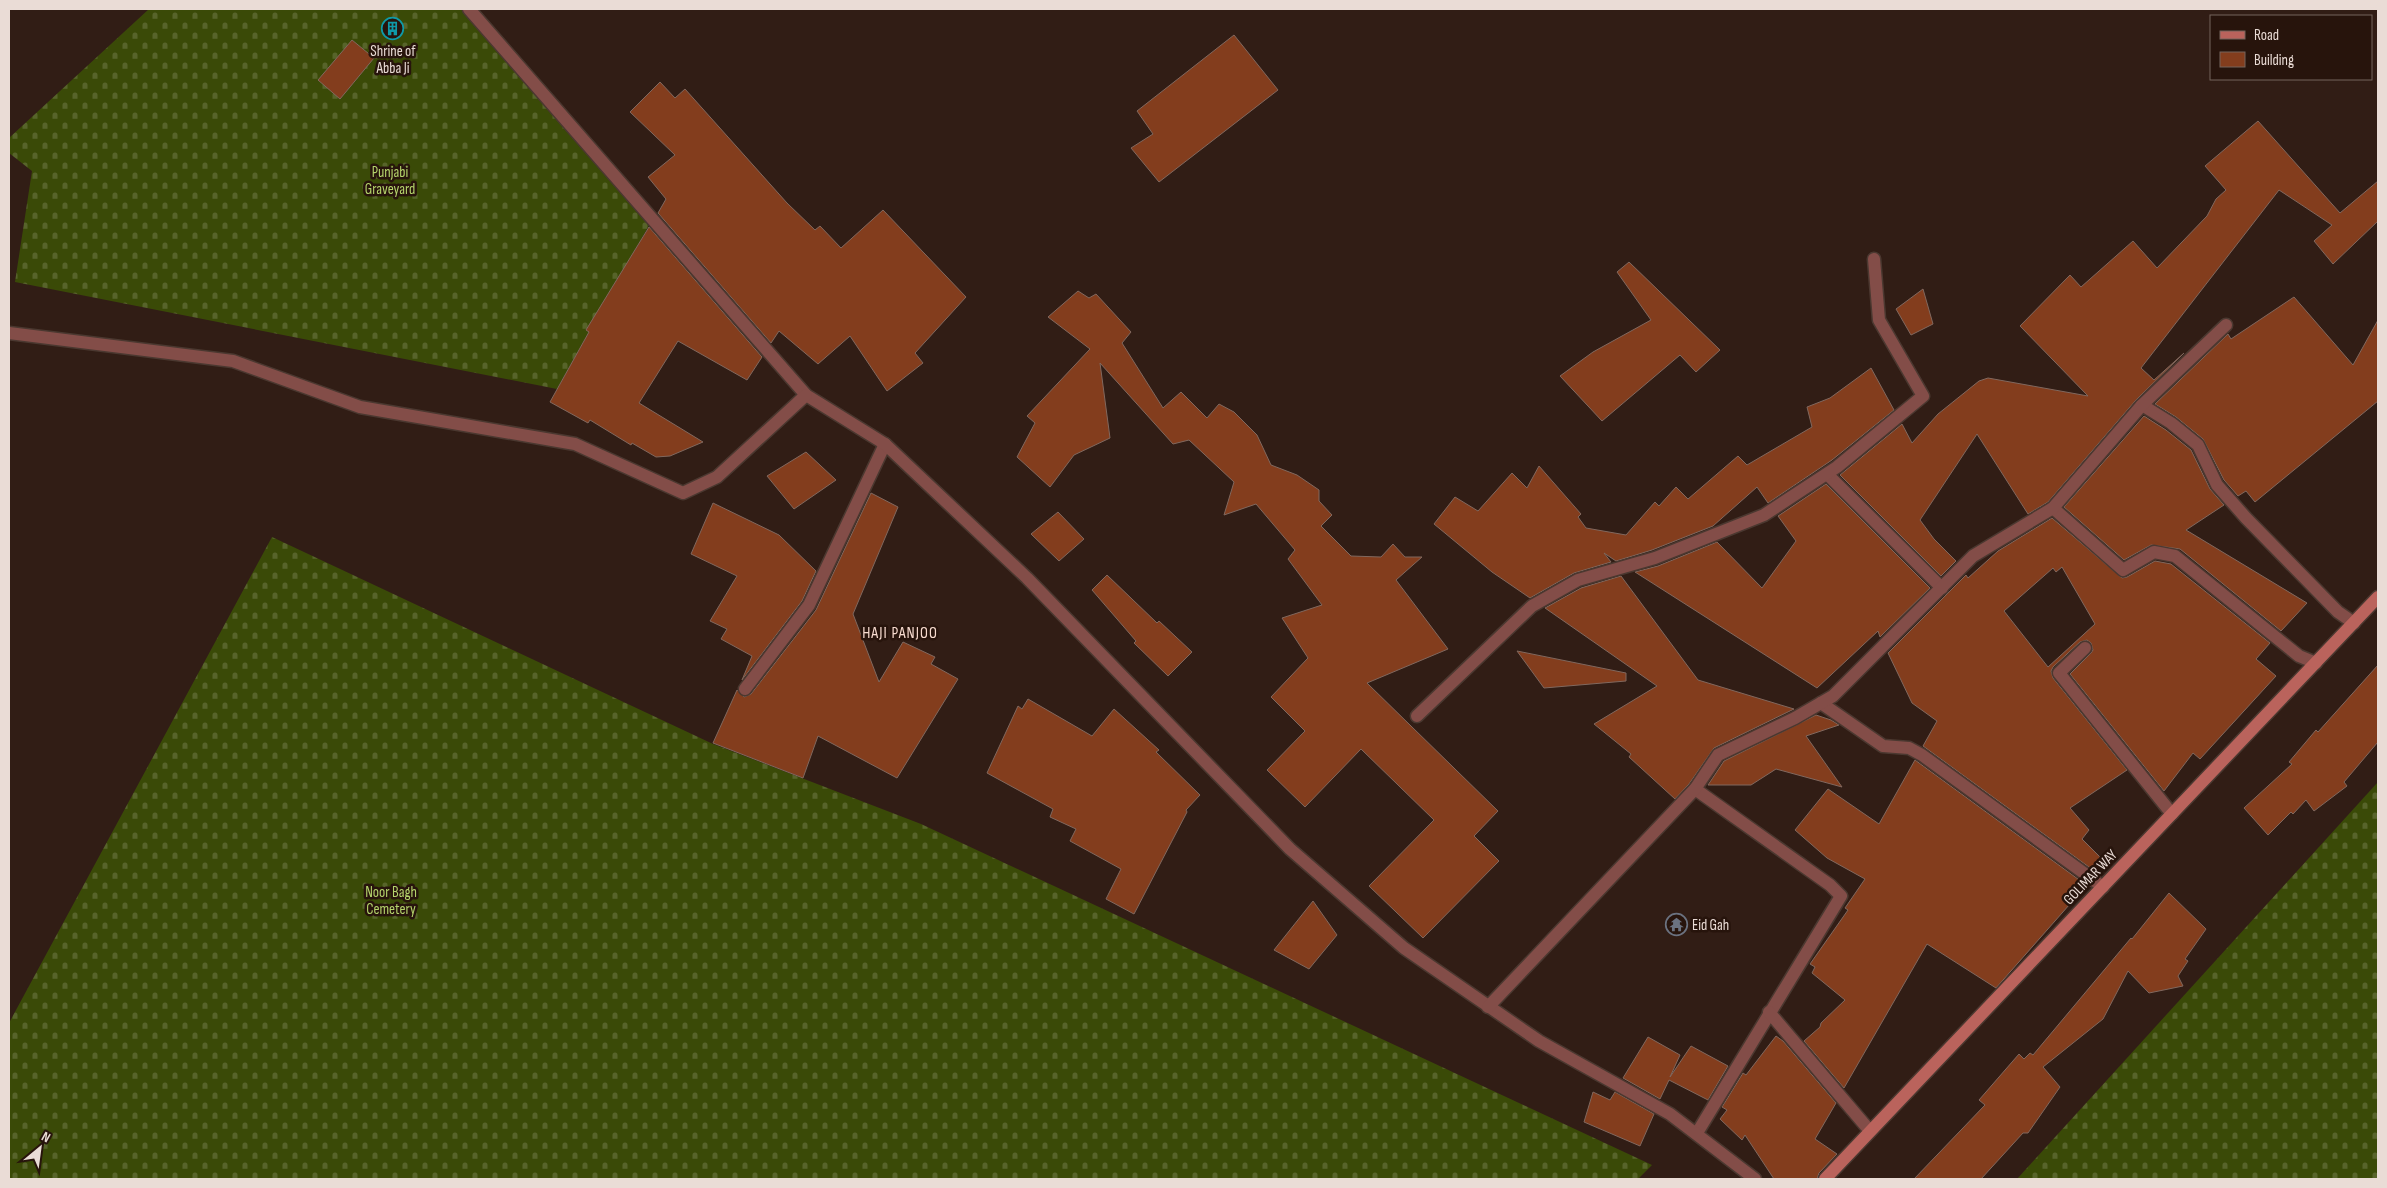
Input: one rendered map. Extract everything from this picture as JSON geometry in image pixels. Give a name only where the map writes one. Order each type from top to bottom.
[{"type":"main road","name":"GOLIMAR WAY","points":[[1825,1179],[2378,598]]},
{"type":"street","points":[[469,9],[806,395],[885,444],[1027,578],[1290,849],[1404,948],[1539,1041],[1670,1114],[1755,1179]]},
{"type":"street","points":[[1417,716],[1532,606],[1578,580],[1655,558],[1764,515],[1827,474],[1923,396],[1879,320],[1874,260]]},
{"type":"street","points":[[1488,1007],[1695,789],[1718,754],[1795,718],[1833,696],[1973,556],[2053,508],[2142,405],[2226,326]]},
{"type":"street","points":[[9,333],[233,361],[360,407],[575,444],[683,493],[717,477],[806,395]]},
{"type":"street","points":[[2142,405],[2171,423],[2198,445],[2217,485],[2338,612],[2354,623]]},
{"type":"street","points":[[745,689],[809,605],[885,444]]},
{"type":"street","points":[[1827,474],[1942,588]]},
{"type":"street","points":[[2053,508],[2123,570],[2154,552],[2175,556],[2299,656],[2316,663]]},
{"type":"street","points":[[2086,648],[2059,673],[2172,814]]},
{"type":"street","points":[[1821,703],[1883,746],[1909,748],[1922,755],[2103,887]]},
{"type":"street","points":[[1695,789],[1830,885],[1841,896],[1697,1133]]},
{"type":"street","points":[[1769,1012],[1870,1131]]},
{"type":"green space","name":"Punjabi Graveyard","points":[[149,9],[470,9],[652,220],[557,389],[15,282],[32,171],[9,153],[9,138]]},
{"type":"green space","name":"Noor Bagh Cemetery","points":[[272,537],[713,744],[921,824],[1652,1165],[1638,1179],[9,1179],[9,1023]]},
{"type":"green space","points":[[2378,782],[2378,1179],[2017,1179]]},
{"type":"building","points":[[1234,35],[1278,90],[1159,182],[1131,148],[1153,134],[1137,111]]},
{"type":"building","points":[[352,40],[374,58],[340,99],[318,80]]},
{"type":"building","points":[[660,82],[675,98],[685,89],[787,203],[815,230],[820,226],[841,248],[883,210],[966,297],[915,353],[923,363],[887,391],[850,336],[818,364],[779,331],[771,343],[658,213],[666,199],[648,177],[675,155],[630,112]]},
{"type":"building","points":[[2258,121],[2340,213],[2378,181],[2378,221],[2333,264],[2314,241],[2332,225],[2279,190],[2141,368],[2154,380],[2184,353],[2136,400],[2048,502],[2028,514],[1977,434],[1920,520],[1934,539],[1956,561],[1941,576],[1840,475],[1902,424],[1912,443],[1938,414],[1979,381],[1988,378],[2088,396],[2020,326],[2070,275],[2081,287],[2133,241],[2157,268],[2207,216],[2216,199],[2226,190],[2205,166]]},
{"type":"building","points":[[649,227],[762,357],[747,380],[678,341],[639,403],[703,442],[670,456],[656,457],[632,443],[631,445],[590,420],[588,423],[550,402],[589,332],[586,330]]},
{"type":"building","points":[[1629,262],[1720,350],[1696,372],[1680,355],[1602,421],[1560,376],[1593,352],[1651,320],[1617,272]]},
{"type":"building","points":[[1923,289],[1933,324],[1911,335],[1896,309]]},
{"type":"building","points":[[1078,291],[1089,298],[1096,294],[1131,332],[1122,343],[1163,408],[1181,392],[1207,418],[1219,404],[1234,412],[1257,435],[1271,465],[1297,475],[1319,490],[1319,501],[1332,515],[1321,526],[1351,556],[1381,557],[1393,544],[1405,557],[1422,557],[1396,580],[1448,649],[1367,683],[1498,811],[1474,836],[1499,861],[1423,938],[1369,886],[1434,820],[1361,749],[1305,807],[1267,770],[1305,731],[1271,697],[1308,658],[1282,618],[1322,605],[1288,559],[1295,550],[1256,504],[1224,515],[1234,482],[1189,440],[1173,444],[1100,363],[1110,438],[1074,455],[1050,487],[1017,457],[1035,423],[1027,416],[1090,349],[1048,317]]},
{"type":"building","points":[[2294,297],[2353,365],[2378,320],[2378,401],[2255,502],[2246,491],[2238,496],[2224,480],[2203,439],[2176,417],[2155,404],[2228,334],[2231,339]]},
{"type":"building","points":[[1871,368],[1894,410],[1832,460],[1768,503],[1757,487],[1713,526],[1652,550],[1616,561],[1604,553],[1611,562],[1574,573],[1530,598],[1492,572],[1434,524],[1455,497],[1478,511],[1512,473],[1527,488],[1539,466],[1581,514],[1578,517],[1586,528],[1626,535],[1655,502],[1659,506],[1676,487],[1688,499],[1738,456],[1747,465],[1812,427],[1807,407],[1830,398]]},
{"type":"building","points":[[2144,416],[2166,430],[2191,450],[2210,489],[2224,505],[2186,530],[2307,603],[2281,631],[2180,549],[2151,545],[2124,560],[2064,507]]},
{"type":"building","points":[[806,452],[836,480],[794,509],[767,476]]},
{"type":"building","points":[[1826,484],[1930,588],[1880,637],[1878,631],[1817,688],[1635,572],[1658,566],[1717,542],[1762,588],[1796,541],[1778,516]]},
{"type":"building","points":[[871,493],[898,507],[853,614],[879,682],[903,642],[935,657],[931,664],[958,679],[897,778],[818,736],[803,778],[713,743],[737,690],[744,697],[751,694],[816,610]]},
{"type":"building","points":[[713,503],[779,535],[816,571],[802,601],[742,680],[752,656],[721,639],[727,629],[710,621],[737,576],[691,554]]},
{"type":"building","points":[[1058,512],[1084,539],[1059,561],[1031,534]]},
{"type":"building","points":[[2052,518],[2122,578],[2155,561],[2171,564],[2270,643],[2256,659],[2276,676],[2200,759],[2193,753],[2164,791],[2070,674],[2091,653],[2093,650],[2091,643],[2087,640],[2080,642],[2053,667],[2051,671],[2053,678],[2127,770],[2070,808],[2089,830],[2082,839],[2103,860],[2093,870],[1923,746],[1937,721],[1912,703],[1888,653],[1966,575],[1968,578],[1998,551]],"holes":[[[2062,567],[2095,624],[2048,667],[2004,611],[2053,568],[2056,572]]]},
{"type":"building","points":[[1107,575],[1157,623],[1159,621],[1192,652],[1168,676],[1134,643],[1136,641],[1092,590]]},
{"type":"building","points":[[1621,576],[1698,680],[1794,709],[1714,748],[1689,784],[1675,799],[1629,757],[1631,754],[1594,724],[1657,686],[1545,608],[1581,588]]},
{"type":"building","points":[[1517,651],[1626,673],[1626,681],[1544,688]]},
{"type":"building","points":[[2378,665],[2378,742],[2344,782],[2347,786],[2314,811],[2306,800],[2268,835],[2244,808],[2292,764],[2289,762],[2316,730],[2318,732]]},
{"type":"building","points":[[1028,699],[1092,736],[1114,709],[1159,750],[1156,752],[1200,795],[1186,810],[1187,812],[1134,914],[1106,899],[1121,869],[1070,841],[1076,829],[1050,817],[1053,809],[987,773],[1018,706],[1022,709]]},
{"type":"building","points":[[1816,715],[1839,725],[1806,736],[1842,787],[1776,769],[1751,785],[1708,785],[1724,761]]},
{"type":"building","points":[[1915,760],[2082,882],[2072,891],[2077,896],[1996,988],[1927,944],[1844,1088],[1804,1041],[1845,1000],[1812,973],[1815,967],[1810,964],[1848,910],[1845,908],[1865,879],[1827,858],[1795,830],[1828,789],[1879,824]]},
{"type":"building","points":[[2169,893],[2206,929],[2185,959],[2188,961],[2178,976],[2183,986],[2149,993],[2128,971],[2103,1019],[2043,1067],[2060,1087],[2028,1133],[2023,1133],[1981,1179],[1914,1179],[1985,1105],[1979,1100],[2019,1054],[2024,1059],[2030,1053],[2033,1055]]},
{"type":"building","points":[[1313,901],[1337,935],[1309,969],[1274,950]]},
{"type":"building","points":[[1776,1036],[1783,1041],[1836,1103],[1815,1139],[1837,1154],[1819,1173],[1817,1179],[1774,1179],[1745,1135],[1742,1140],[1720,1119],[1727,1110],[1722,1107],[1743,1073],[1746,1075]]},
{"type":"building","points":[[1648,1037],[1680,1055],[1670,1077],[1691,1046],[1728,1066],[1708,1100],[1669,1080],[1660,1099],[1623,1078]]},
{"type":"building","points":[[1593,1092],[1610,1100],[1615,1092],[1654,1114],[1640,1146],[1584,1122]]},
{"type":"place","name":"Shrine of Abba Ji","points":[[393,28]]},
{"type":"place","name":"Eid Gah","points":[[1676,925]]},
{"type":"district","name":"HAJI PANJOO","points":[[900,632]]}]
